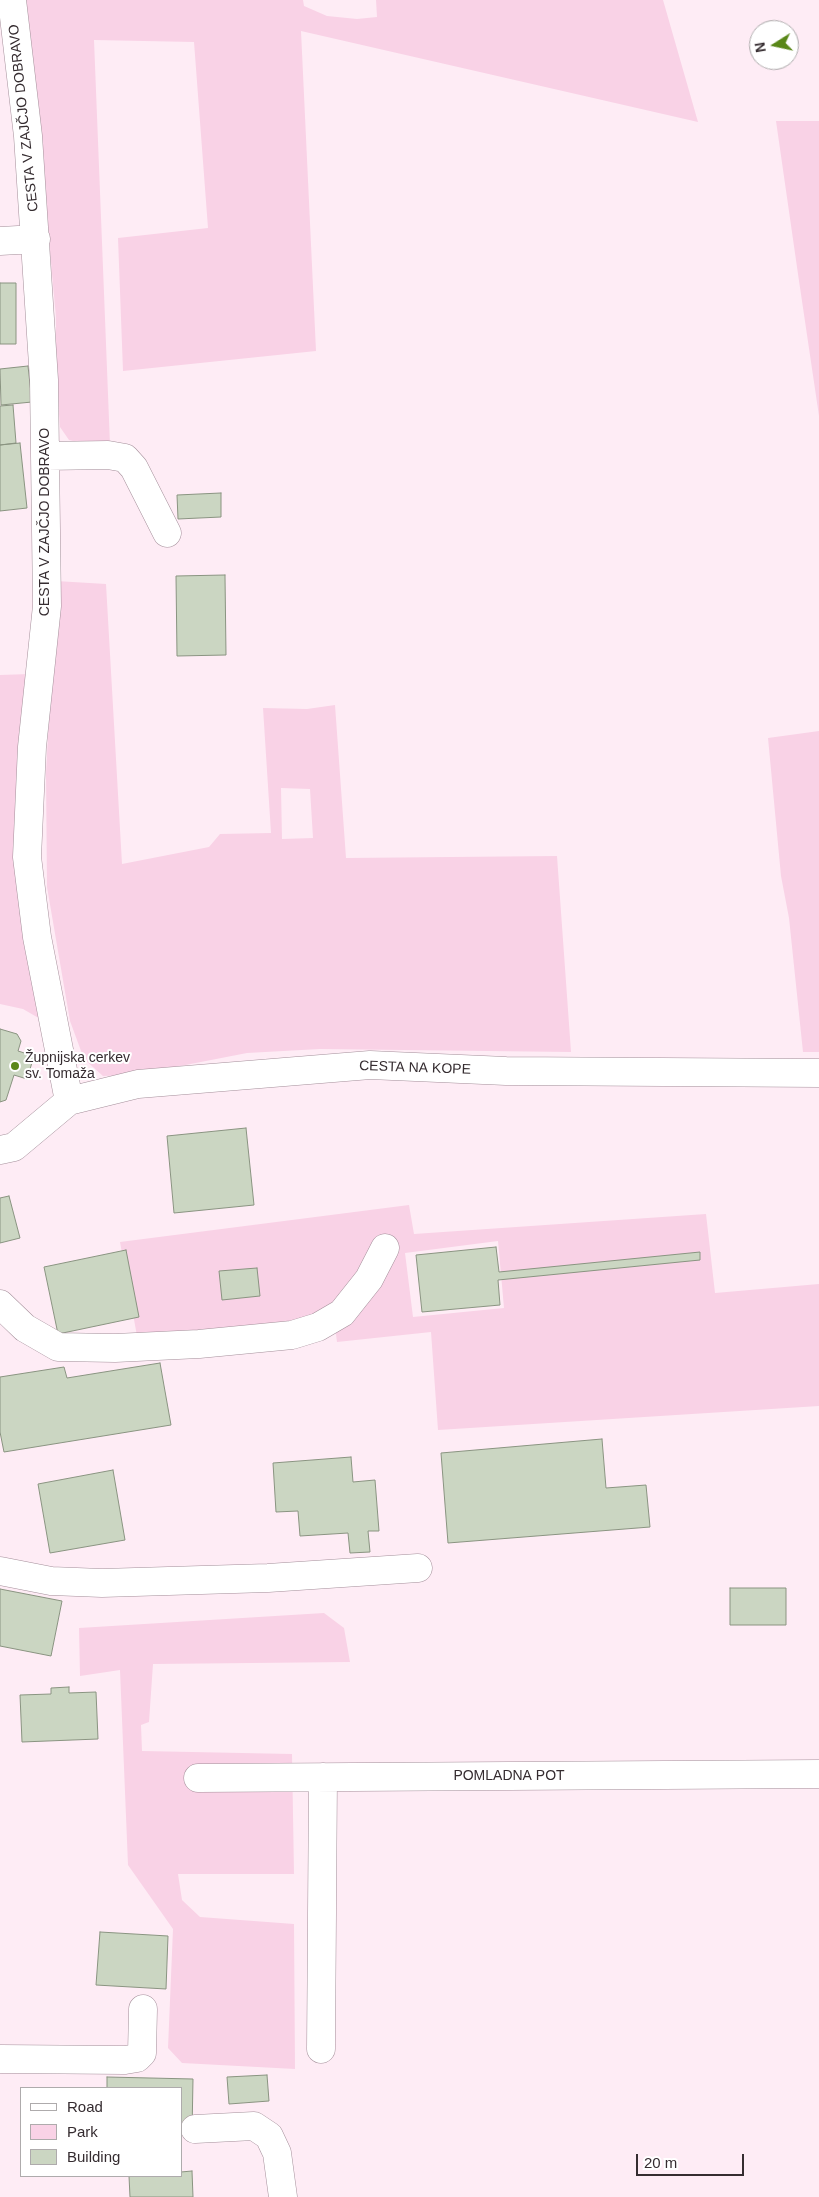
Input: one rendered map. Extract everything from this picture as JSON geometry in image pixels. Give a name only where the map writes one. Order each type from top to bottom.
[{"type":"street","name":"CESTA V ZAJČJO DOBRAVO","points":[[12,0],[28,136],[44,380],[47,606],[32,747],[28,857],[37,937],[68,1101]]},
{"type":"street","points":[[0,241],[36,239]]},
{"type":"street","points":[[45,456],[108,455],[125,458],[134,468],[168,533]]},
{"type":"street","name":"CESTA NA KOPE","points":[[0,1150],[14,1146],[68,1101],[138,1084],[370,1065],[506,1071],[819,1073]]},
{"type":"street","points":[[0,1304],[25,1328],[58,1346],[152,1346],[292,1335],[318,1327],[342,1313],[370,1279],[385,1248]]},
{"type":"street","points":[[0,1571],[51,1581],[102,1583],[268,1578],[418,1568]]},
{"type":"street","name":"POMLADNA POT","points":[[198,1778],[819,1774]]},
{"type":"street","points":[[321,2049],[323,1777]]},
{"type":"street","points":[[0,2059],[126,2060],[137,2058],[142,2053],[143,2009]]},
{"type":"street","points":[[195,2129],[254,2126],[269,2136],[276,2153],[284,2197]]},
{"type":"green space","points":[[22,0],[303,0],[304,6],[327,16],[357,19],[377,17],[376,0],[663,0],[698,122],[301,31],[316,351],[123,371],[118,238],[208,228],[194,42],[94,40],[110,445],[85,444],[69,440],[60,427],[56,377],[56,317],[40,144]]},
{"type":"green space","points":[[776,121],[819,121],[819,416],[798,274]]},
{"type":"green space","points":[[56,581],[106,584],[122,864],[209,847],[220,834],[271,833],[263,708],[307,709],[335,705],[346,858],[557,856],[571,1052],[320,1049],[247,1053],[134,1075],[103,1076],[84,1059],[70,1021],[47,887],[46,774]],"holes":[[[281,788],[310,789],[313,838],[282,839]]]},
{"type":"green space","points":[[30,674],[16,807],[19,900],[49,1024],[23,1009],[0,1004],[0,675]]},
{"type":"green space","points":[[819,731],[819,1052],[803,1052],[789,918],[781,876],[768,738]]},
{"type":"green space","points":[[409,1205],[414,1234],[706,1214],[715,1293],[819,1284],[819,1406],[438,1430],[431,1332],[337,1342],[333,1311],[315,1319],[137,1336],[120,1242]],"holes":[[[498,1241],[504,1308],[413,1317],[405,1253]]]},
{"type":"green space","points":[[324,1613],[344,1628],[350,1662],[153,1664],[149,1722],[141,1725],[142,1751],[292,1754],[294,1874],[178,1874],[182,1900],[200,1917],[294,1924],[295,2069],[182,2063],[168,2048],[173,1929],[128,1865],[120,1670],[80,1676],[79,1628]]},
{"type":"building","points":[[0,283],[16,283],[16,344],[0,344]]},
{"type":"building","points":[[28,366],[32,402],[1,405],[0,369]]},
{"type":"building","points":[[13,405],[16,443],[0,445],[0,406]]},
{"type":"building","points":[[20,443],[27,508],[0,511],[0,445]]},
{"type":"building","points":[[221,493],[221,517],[178,519],[177,495]]},
{"type":"building","points":[[225,575],[226,655],[177,656],[176,576]]},
{"type":"building","name":"Župnijska cerkev sv. Tomaža","points":[[0,1029],[17,1034],[21,1041],[18,1051],[34,1056],[27,1079],[14,1075],[6,1100],[0,1102]]},
{"type":"building","points":[[246,1128],[254,1205],[174,1213],[167,1136]]},
{"type":"building","points":[[9,1196],[20,1238],[0,1243],[0,1198]]},
{"type":"building","points":[[496,1247],[499,1272],[700,1252],[700,1260],[498,1280],[500,1305],[422,1312],[416,1255]]},
{"type":"building","points":[[126,1250],[139,1317],[58,1334],[44,1267]]},
{"type":"building","points":[[257,1268],[260,1296],[222,1300],[219,1271]]},
{"type":"building","points":[[160,1363],[171,1425],[4,1452],[0,1432],[0,1377],[64,1367],[67,1378]]},
{"type":"building","points":[[602,1439],[606,1488],[646,1485],[650,1527],[448,1543],[441,1453]]},
{"type":"building","points":[[351,1457],[353,1482],[375,1480],[379,1531],[368,1531],[370,1552],[350,1553],[348,1533],[300,1536],[298,1511],[276,1512],[273,1463]]},
{"type":"building","points":[[113,1470],[125,1540],[50,1553],[38,1484]]},
{"type":"building","points":[[730,1588],[786,1588],[786,1625],[730,1625]]},
{"type":"building","points":[[0,1589],[62,1601],[51,1656],[0,1646]]},
{"type":"building","points":[[69,1687],[69,1693],[96,1692],[98,1739],[22,1742],[20,1695],[51,1694],[51,1688]]},
{"type":"building","points":[[100,1932],[168,1936],[166,1989],[96,1985]]},
{"type":"building","points":[[267,2075],[269,2101],[229,2104],[227,2077]]},
{"type":"building","points":[[107,2077],[193,2079],[192,2133],[182,2133],[182,2087],[107,2087]]},
{"type":"building","points":[[192,2171],[193,2197],[130,2197],[129,2177],[182,2177],[182,2172]]},
{"type":"place","name":"Župnijska cerkev sv. Tomaža","points":[[15,1066]]}]
